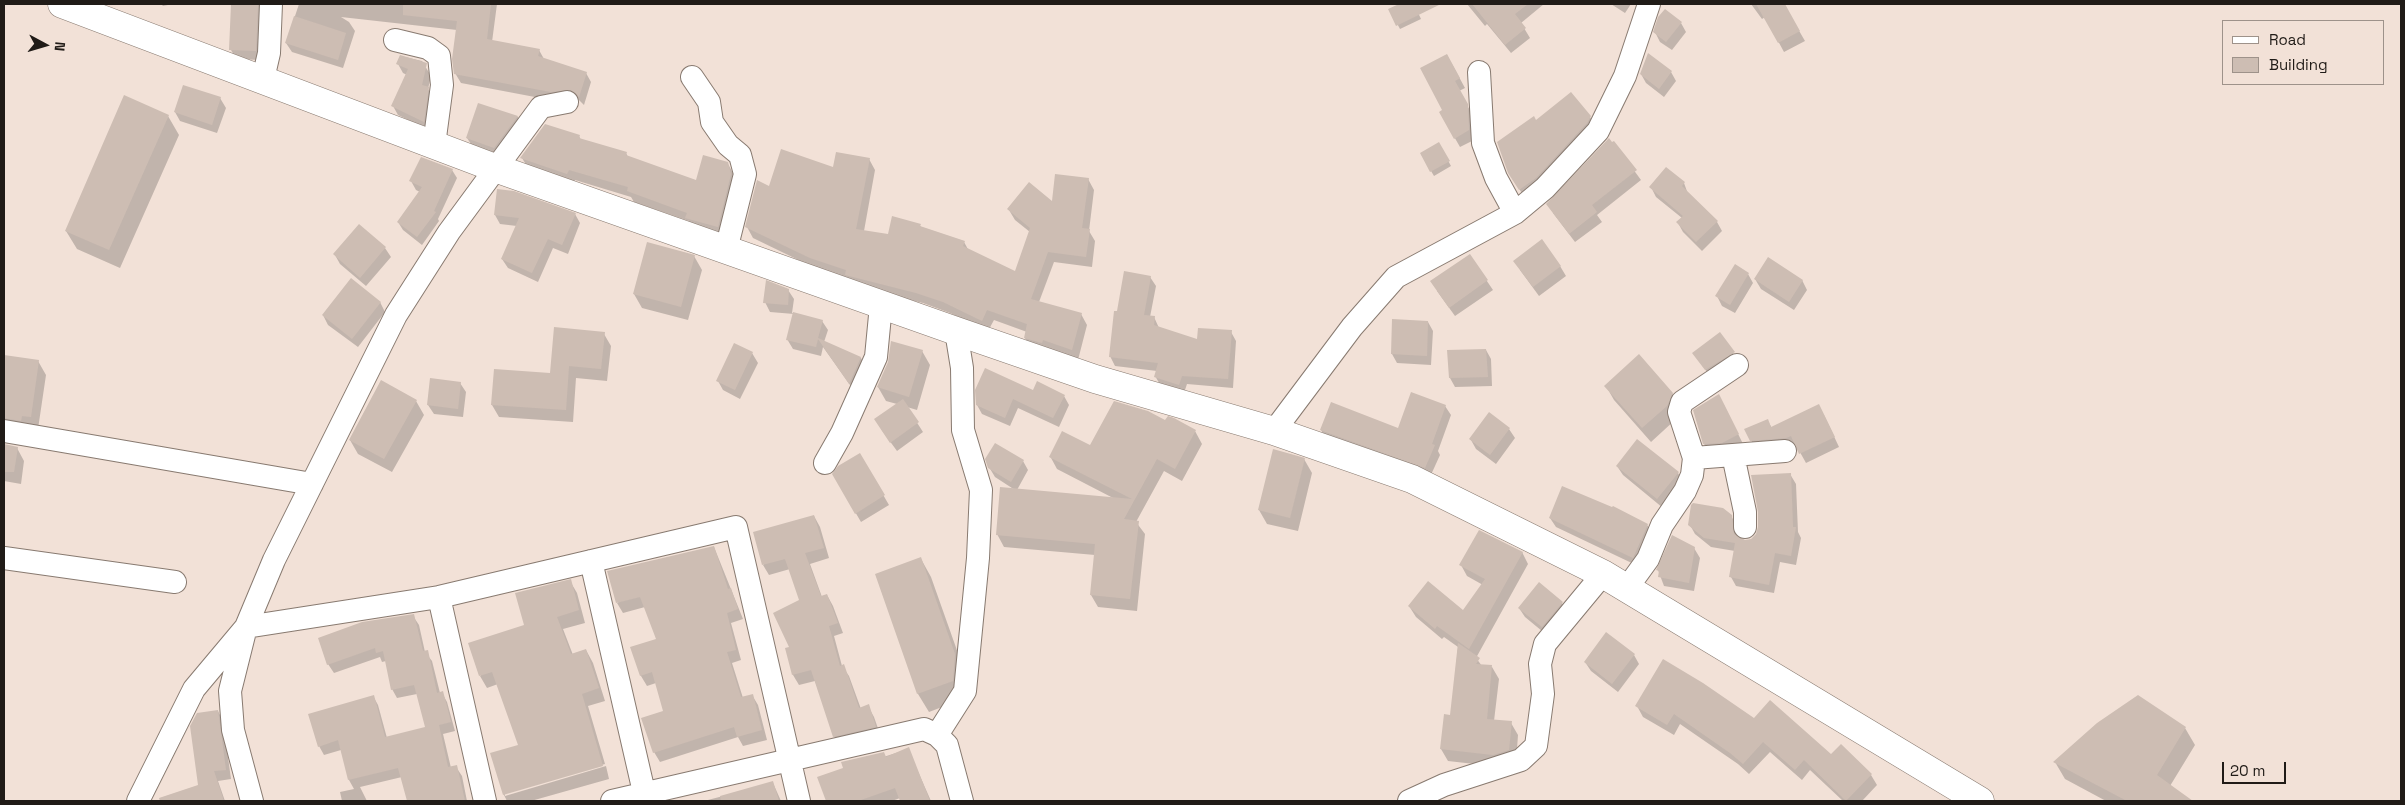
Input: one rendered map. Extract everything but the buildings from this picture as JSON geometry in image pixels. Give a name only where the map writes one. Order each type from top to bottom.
[{"type":"street","points":[[62,4],[495,168],[881,305],[1095,379],[1274,431],[1412,479],[1603,574],[1980,801]]},
{"type":"street","points":[[263,79],[269,53],[271,4]]},
{"type":"street","points":[[1274,431],[1352,327],[1396,277],[1515,213],[1545,188],[1598,130],[1625,76],[1649,4]]},
{"type":"street","points":[[395,40],[428,48],[439,56],[442,86],[434,145]]},
{"type":"street","points":[[1479,72],[1483,143],[1496,178],[1515,213]]},
{"type":"street","points":[[692,77],[709,102],[712,122],[728,145],[740,155],[745,174],[726,250]]},
{"type":"street","points":[[252,801],[233,730],[230,691],[246,627],[274,560],[396,315],[449,232],[540,107],[567,102]]},
{"type":"street","points":[[825,463],[842,434],[876,357],[881,305]]},
{"type":"street","points":[[938,735],[965,692],[978,558],[981,490],[963,430],[962,368],[956,331]]},
{"type":"street","points":[[1627,588],[1648,559],[1662,525],[1685,491],[1692,475],[1694,458],[1679,412],[1682,402],[1737,365]]},
{"type":"street","points":[[4,431],[312,484]]},
{"type":"street","points":[[1694,458],[1785,451]]},
{"type":"street","points":[[1732,455],[1745,512],[1745,527]]},
{"type":"street","points":[[138,801],[194,689],[246,627],[439,597],[736,527],[799,801]]},
{"type":"street","points":[[4,558],[176,582]]},
{"type":"street","points":[[591,561],[645,798]]},
{"type":"street","points":[[1409,801],[1444,785],[1521,760],[1536,746],[1543,694],[1540,664],[1545,644],[1603,574]]},
{"type":"street","points":[[439,597],[485,801]]},
{"type":"street","points":[[612,801],[645,798],[789,759],[924,729],[938,735],[947,745],[962,801]]}]
